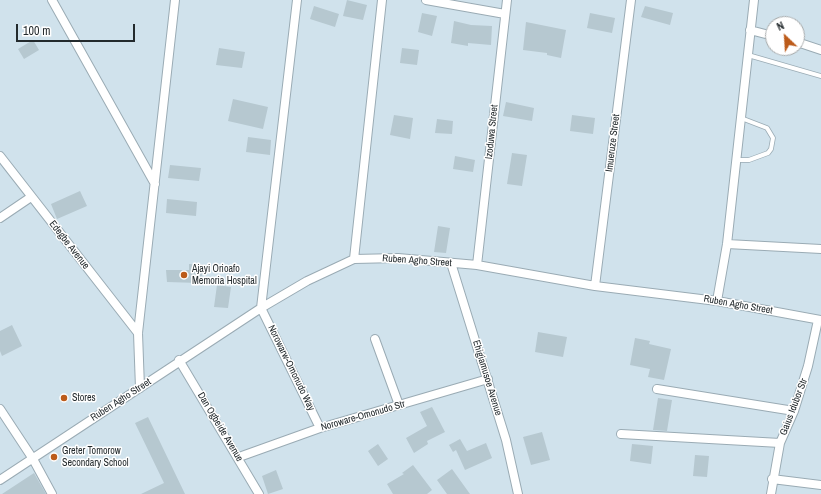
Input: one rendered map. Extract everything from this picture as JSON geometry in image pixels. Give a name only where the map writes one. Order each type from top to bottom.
[{"type":"street","points":[[52,0],[155,184]]},
{"type":"street","points":[[140,388],[138,333],[175,0]]},
{"type":"street","points":[[261,308],[298,0]]},
{"type":"street","points":[[354,259],[382,0]]},
{"type":"street","points":[[426,0],[505,14]]},
{"type":"street","name":"Izoduwa Street","points":[[477,264],[507,0]]},
{"type":"street","name":"Imueruze Street","points":[[595,286],[629,0]]},
{"type":"street","points":[[717,300],[727,244],[754,0]]},
{"type":"street","points":[[750,30],[765,34]]},
{"type":"street","points":[[805,45],[821,50]]},
{"type":"street","name":"Edegbe Avenue","points":[[0,156],[138,333]]},
{"type":"street","points":[[0,218],[31,197]]},
{"type":"street","points":[[727,244],[821,249]]},
{"type":"street","name":"Ruben Agho Street","points":[[0,480],[116,402],[140,388],[179,360],[261,308],[307,281],[354,259],[398,258],[477,264],[595,286],[717,300],[820,320]]},
{"type":"street","name":"Ehigiamusoe Avenue","points":[[451,263],[506,440],[518,494]]},
{"type":"street","name":"Norowarw-Omonudo Way","points":[[261,308],[320,428]]},
{"type":"street","name":"Gaius Idubor Str","points":[[771,494],[772,479],[780,443],[794,411],[820,320]]},
{"type":"street","points":[[375,339],[399,405]]},
{"type":"street","name":"Dan Ogbeide Avenue","points":[[179,360],[239,457],[259,494]]},
{"type":"street","name":"Noroware-Omonudo Str","points":[[239,457],[320,428],[488,379]]},
{"type":"street","points":[[657,389],[794,411]]},
{"type":"street","points":[[0,409],[33,459],[52,494]]},
{"type":"street","points":[[621,434],[780,443]]},
{"type":"street","points":[[772,479],[821,485]]},
{"type":"lane","points":[[748,55],[821,76]]},
{"type":"lane","points":[[737,160],[749,160],[768,153],[771,149],[773,138],[767,128],[741,118]]},
{"type":"building","points":[[347,0],[367,5],[363,20],[343,16]]},
{"type":"building","points":[[314,6],[339,14],[335,27],[310,19]]},
{"type":"building","points":[[645,6],[673,13],[670,25],[641,17]]},
{"type":"building","points":[[422,13],[437,16],[432,36],[418,32]]},
{"type":"building","points":[[590,13],[615,18],[612,33],[587,28]]},
{"type":"building","points":[[454,21],[471,25],[492,26],[491,45],[468,43],[468,46],[451,43]]},
{"type":"building","points":[[526,22],[566,30],[561,58],[547,55],[547,53],[523,50]]},
{"type":"building","points":[[33,40],[39,50],[24,59],[18,49]]},
{"type":"building","points":[[219,48],[245,52],[242,68],[216,65]]},
{"type":"building","points":[[402,48],[419,50],[417,65],[400,63]]},
{"type":"building","points":[[233,99],[268,107],[263,129],[228,121]]},
{"type":"building","points":[[506,102],[534,108],[532,121],[503,116]]},
{"type":"building","points":[[394,115],[413,118],[410,139],[390,135]]},
{"type":"building","points":[[572,115],[595,118],[593,134],[570,131]]},
{"type":"building","points":[[437,119],[453,121],[452,134],[435,133]]},
{"type":"building","points":[[248,137],[271,140],[270,155],[246,152]]},
{"type":"building","points":[[512,153],[527,155],[522,186],[507,184]]},
{"type":"building","points":[[455,156],[475,160],[473,172],[453,169]]},
{"type":"building","points":[[170,165],[201,168],[199,181],[168,178]]},
{"type":"building","points":[[80,191],[87,206],[57,219],[51,204]]},
{"type":"building","points":[[167,199],[197,202],[196,216],[166,213]]},
{"type":"building","points":[[438,226],[450,228],[446,253],[434,252]]},
{"type":"building","name":"Ajayi Orioafo Memoria Hospital","points":[[189,264],[209,265],[208,273],[202,274],[203,282],[167,282],[166,270],[189,270]]},
{"type":"building","points":[[217,285],[231,287],[228,308],[214,307]]},
{"type":"building","points":[[12,325],[22,346],[2,356],[0,351],[0,331]]},
{"type":"building","points":[[538,332],[567,337],[563,357],[535,352]]},
{"type":"building","points":[[635,338],[650,341],[649,344],[671,349],[664,380],[648,377],[650,369],[630,365]]},
{"type":"building","points":[[658,398],[672,400],[667,431],[653,430]]},
{"type":"building","points":[[432,407],[445,432],[427,441],[428,444],[414,453],[406,438],[427,426],[420,412]]},
{"type":"building","points":[[148,417],[185,494],[141,494],[164,483],[135,423]]},
{"type":"building","points":[[542,432],[550,460],[531,465],[523,437]]},
{"type":"building","points":[[460,439],[467,451],[486,443],[492,458],[465,470],[456,450],[453,452],[449,445]]},
{"type":"building","points":[[378,444],[388,459],[378,466],[368,451]]},
{"type":"building","points":[[632,444],[653,446],[651,464],[630,461]]},
{"type":"building","points":[[695,455],[709,456],[707,477],[693,476]]},
{"type":"building","points":[[413,465],[432,490],[427,494],[393,494],[387,484],[404,474],[402,473]]},
{"type":"building","points":[[452,469],[470,494],[447,494],[437,480]]},
{"type":"building","points":[[276,470],[283,489],[268,494],[262,476]]},
{"type":"building","points":[[34,473],[46,494],[2,494]]},
{"type":"place","name":"Ajayi Orioafo Memoria Hospital","points":[[184,275]]},
{"type":"place","name":"Stores","points":[[64,398]]},
{"type":"place","name":"Greter Tomorow Secondary School","points":[[54,457]]}]
